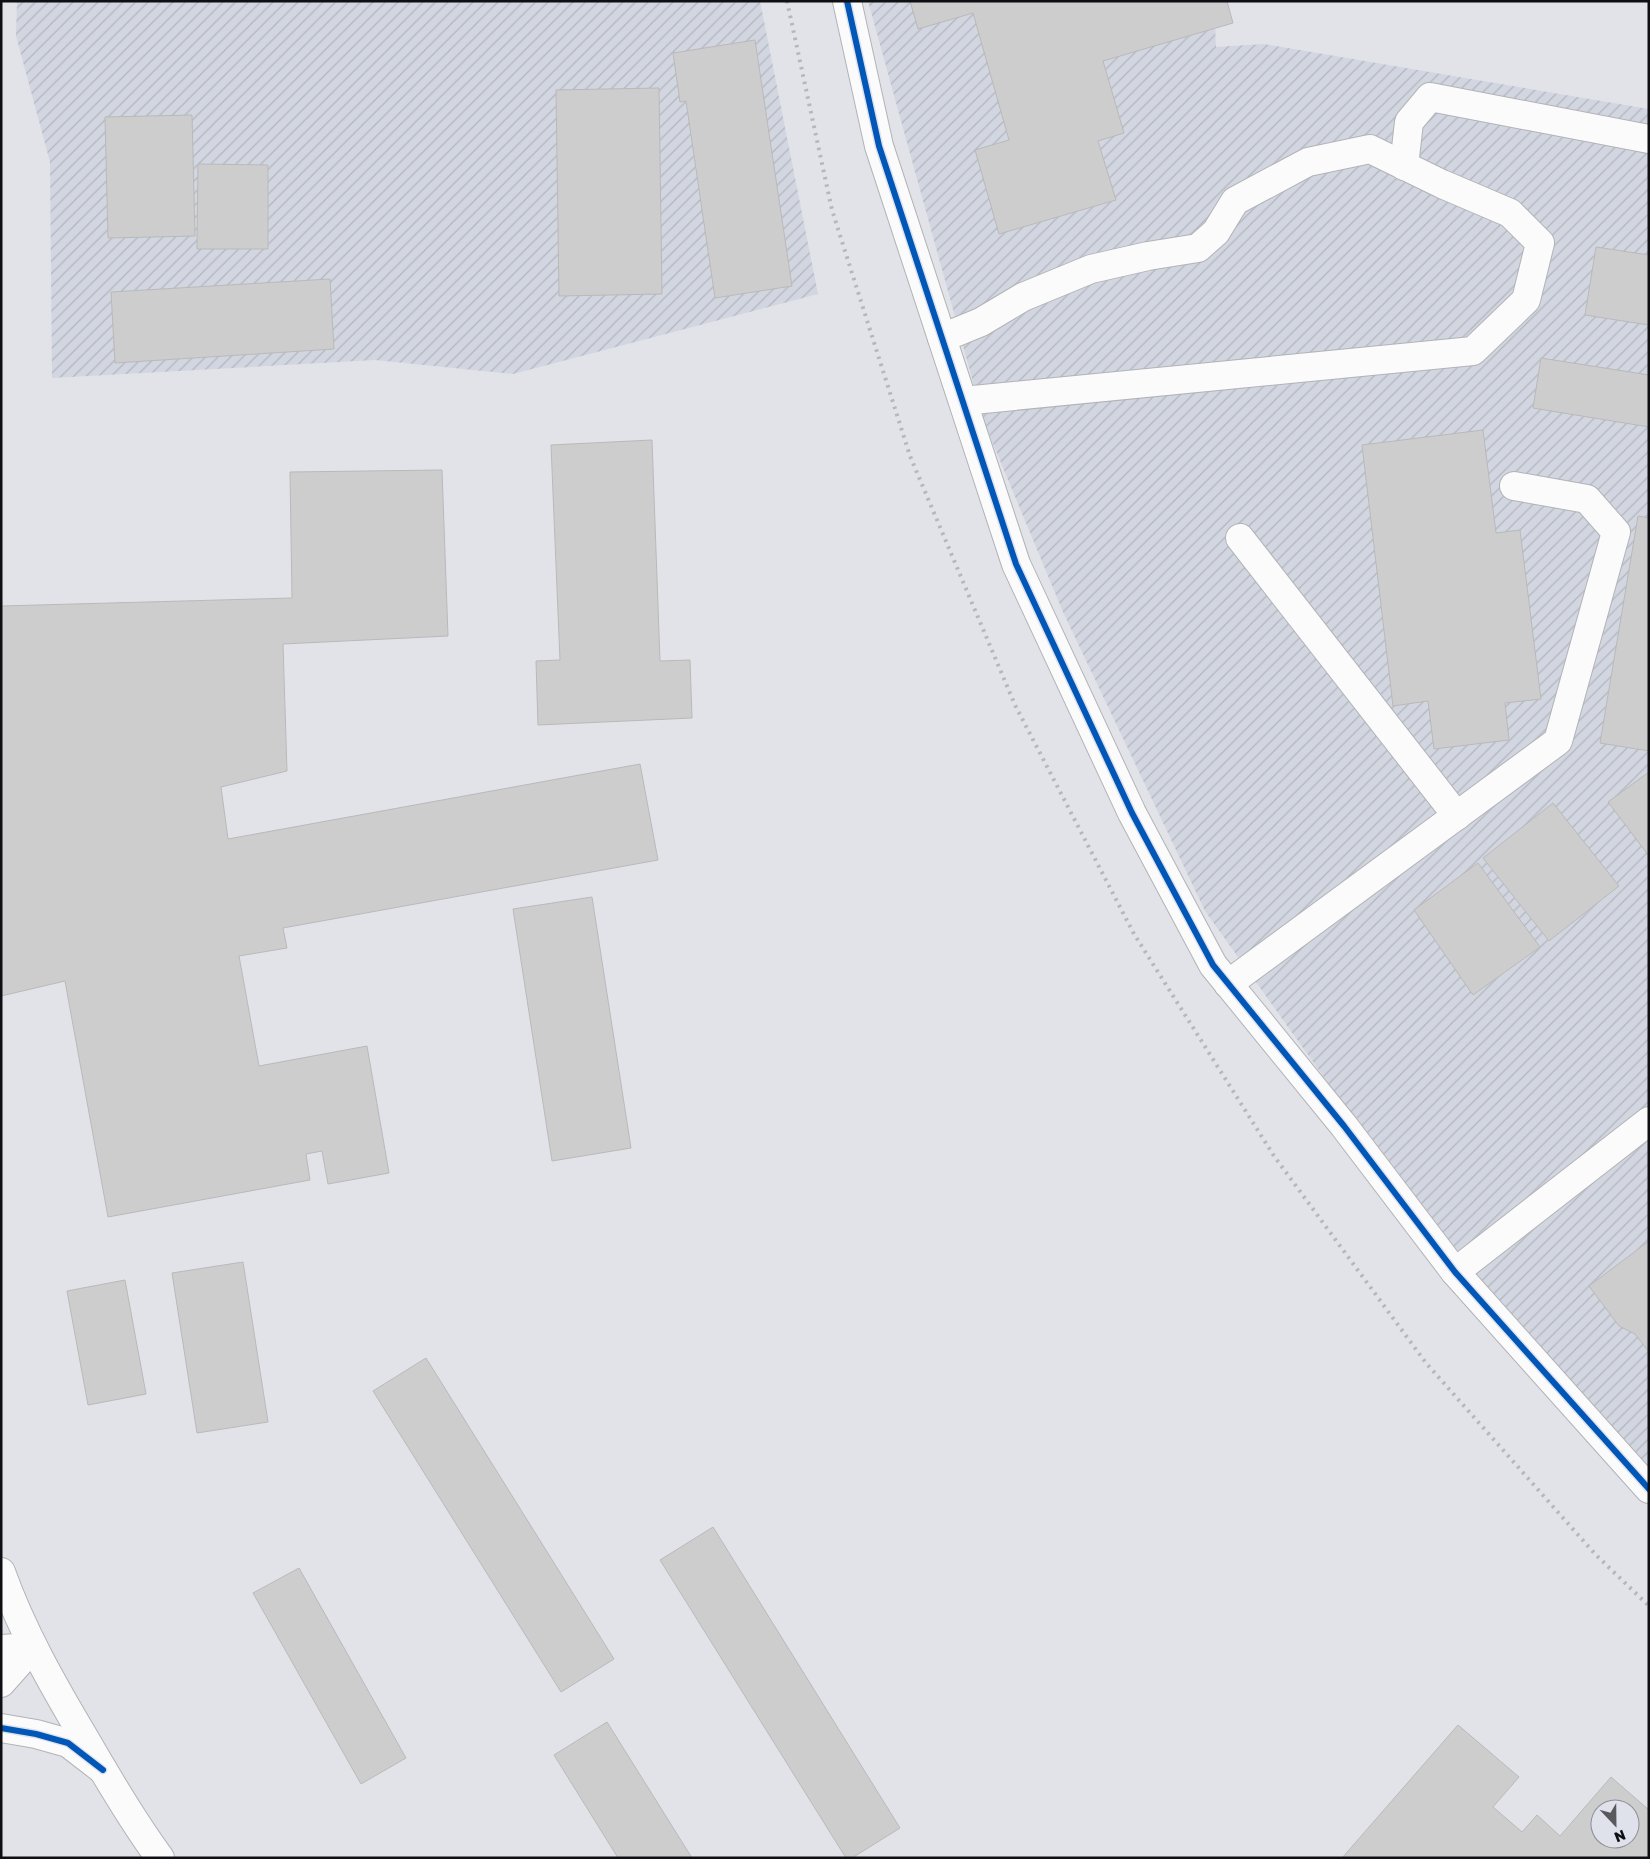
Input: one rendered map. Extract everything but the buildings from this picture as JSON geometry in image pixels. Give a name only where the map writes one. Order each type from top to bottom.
[{"type":"street","points":[[847,1],[879,146],[1016,564],[1132,813],[1213,965],[1344,1126],[1455,1272],[1649,1489]]},
{"type":"street","points":[[1404,166],[1408,122],[1430,97],[1649,139]]},
{"type":"street","points":[[942,338],[981,322],[1023,297],[1091,269],[1148,256],[1198,248],[1216,232],[1235,200],[1308,162],[1370,148],[1404,166],[1510,213],[1540,243],[1526,300],[1473,351],[963,401]]},
{"type":"street","points":[[1228,984],[1558,741],[1616,532],[1587,499],[1514,486]]},
{"type":"street","points":[[1240,538],[1456,816]]},
{"type":"street","points":[[1455,1272],[1649,1121]]},
{"type":"street","points":[[1,1572],[33,1647],[103,1770],[160,1858]]},
{"type":"street","points":[[1,1649],[33,1647]]},
{"type":"street","points":[[1,1683],[33,1647]]},
{"type":"street","points":[[1,1728],[36,1734],[68,1743],[103,1770]]},
{"type":"shaded area","points":[[17,1],[760,1],[818,294],[513,374],[375,360],[52,378],[50,162],[16,36]]},
{"type":"shaded area","points":[[868,1],[1214,1],[1216,47],[1264,44],[1649,109],[1649,1468],[1535,1350],[1351,1115],[1205,911],[1063,612],[984,422]]},
{"type":"railway","points":[[787,1],[832,210],[910,456],[1015,705],[1134,934],[1274,1156],[1426,1363],[1595,1554],[1649,1606]]},
{"type":"cycle path","points":[[847,1],[879,146],[1016,564],[1132,813],[1213,965],[1344,1126],[1455,1272],[1649,1489]]},
{"type":"cycle path","points":[[1,1728],[36,1734],[68,1743],[103,1770]]}]
